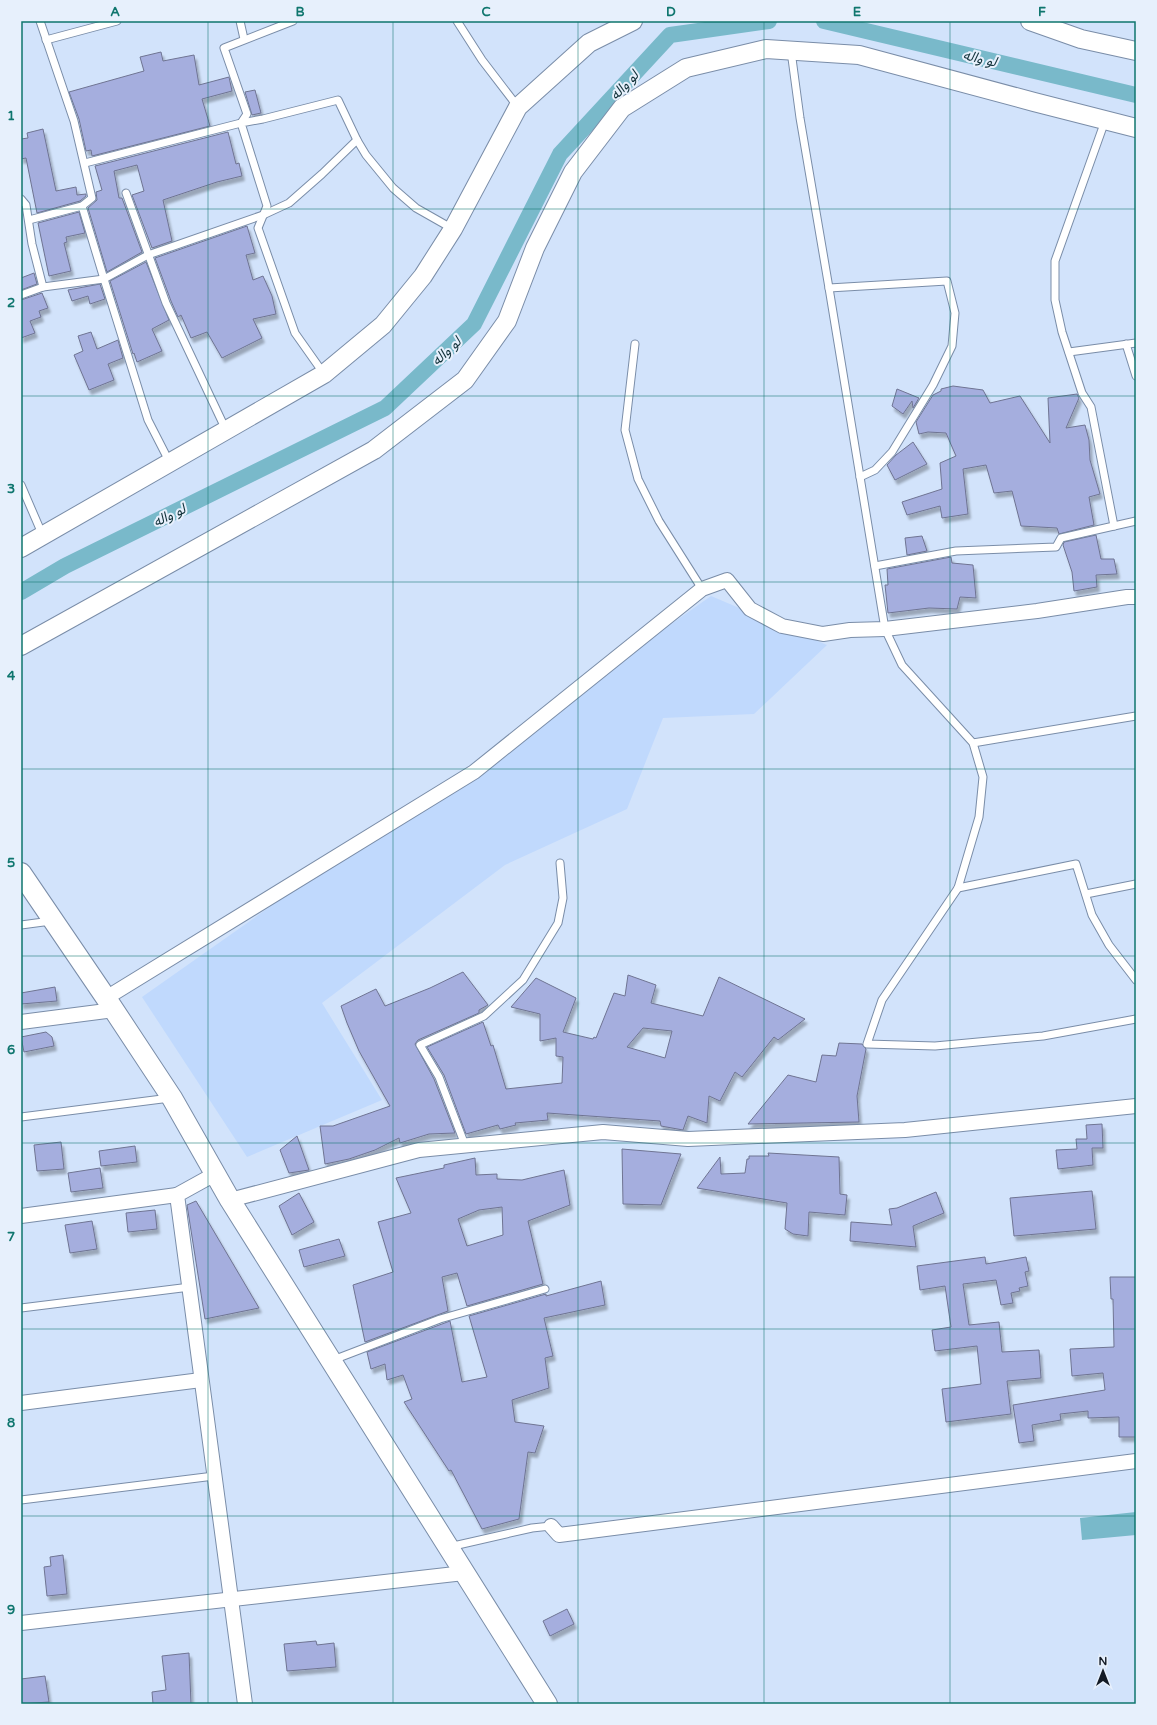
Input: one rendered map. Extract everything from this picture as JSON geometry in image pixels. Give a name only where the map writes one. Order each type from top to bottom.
[{"type":"main road","points":[[21,873],[172,1098],[230,1200],[547,1704]]},
{"type":"street","points":[[21,548],[324,374],[383,325],[423,276],[453,229],[518,108],[589,43],[634,21]]},
{"type":"street","points":[[1030,21],[1081,39],[1136,50]]},
{"type":"street","points":[[21,646],[374,450],[465,380],[507,321],[535,248],[573,172],[622,108],[686,68],[766,49],[859,55],[1136,128]]},
{"type":"street","points":[[21,1022],[110,1004],[474,772],[702,589],[727,580],[750,609],[782,626],[823,634],[850,630],[885,629],[1136,597]]},
{"type":"street","points":[[230,1200],[419,1150],[465,1145],[604,1132],[688,1139],[905,1130],[1136,1106]]},
{"type":"street","points":[[21,1216],[177,1195],[215,1174]]},
{"type":"street","points":[[177,1195],[245,1704]]},
{"type":"street","points":[[21,1403],[201,1380]]},
{"type":"street","points":[[551,1526],[559,1535],[1136,1461]]},
{"type":"street","points":[[21,1623],[464,1573]]},
{"type":"lane","points":[[29,220],[82,206],[92,198],[74,121],[40,21]]},
{"type":"lane","points":[[46,40],[117,21]]},
{"type":"lane","points":[[240,21],[244,39]]},
{"type":"lane","points":[[293,21],[224,48],[246,114],[241,123],[267,206],[258,228],[295,333],[324,374]]},
{"type":"lane","points":[[456,21],[482,60],[518,108]]},
{"type":"lane","points":[[791,50],[800,118],[885,629],[902,665],[974,743],[983,777],[979,817],[958,888],[882,1000],[867,1044],[935,1046],[1044,1036],[1136,1019]]},
{"type":"lane","points":[[85,163],[338,100],[357,140],[366,155],[393,188],[416,208],[453,229]]},
{"type":"lane","points":[[1105,121],[1054,262],[1054,300],[1062,332],[1082,394],[1091,407],[1114,526]]},
{"type":"lane","points":[[21,295],[43,287],[104,279],[148,254],[263,215],[289,203],[357,140]]},
{"type":"lane","points":[[126,193],[166,303],[227,430]]},
{"type":"lane","points":[[21,199],[26,205],[32,244],[43,287]]},
{"type":"lane","points":[[82,206],[148,420],[170,463]]},
{"type":"lane","points":[[829,288],[947,281],[955,313],[952,346],[933,385],[892,452],[875,470],[860,477]]},
{"type":"lane","points":[[1069,352],[1136,343]]},
{"type":"lane","points":[[635,344],[625,430],[638,479],[659,521],[702,589]]},
{"type":"lane","points":[[1126,344],[1136,376]]},
{"type":"lane","points":[[21,485],[43,536]]},
{"type":"lane","points":[[875,566],[956,551],[1056,548],[1061,538],[1136,521]]},
{"type":"lane","points":[[974,743],[1136,716]]},
{"type":"lane","points":[[465,1145],[439,1076],[420,1045],[484,1016],[523,980],[558,922],[563,898],[560,863]]},
{"type":"lane","points":[[958,888],[1076,864],[1092,914],[1109,945],[1136,980]]},
{"type":"lane","points":[[1086,894],[1136,884]]},
{"type":"lane","points":[[21,925],[53,921]]},
{"type":"lane","points":[[21,1117],[172,1098]]},
{"type":"lane","points":[[21,1308],[190,1287]]},
{"type":"lane","points":[[331,1361],[440,1319],[545,1289]]},
{"type":"lane","points":[[21,1500],[214,1476]]},
{"type":"lane","points":[[448,1547],[532,1528],[551,1526]]},
{"type":"shaded area","points":[[711,596],[827,645],[754,714],[663,718],[627,809],[505,865],[322,1003],[382,1100],[247,1157],[142,997]]},
{"type":"shaded area","points":[[1136,1512],[1136,1535],[1082,1540],[1080,1518]]},
{"type":"building","points":[[161,52],[163,61],[194,55],[199,85],[229,77],[232,91],[202,99],[210,126],[92,156],[91,150],[86,151],[79,119],[69,92],[144,71],[140,57]]},
{"type":"building","points":[[255,90],[261,113],[252,115],[245,92]]},
{"type":"building","points":[[43,129],[56,191],[76,187],[77,195],[86,194],[86,196],[80,201],[37,213],[26,158],[21,159],[21,139],[28,138],[27,133]]},
{"type":"building","points":[[228,132],[236,164],[239,163],[242,176],[217,182],[163,200],[172,241],[152,248],[132,195],[144,191],[137,165],[114,171],[119,198],[122,198],[142,252],[107,272],[88,208],[97,200],[96,192],[102,190],[95,166]]},
{"type":"building","points":[[79,212],[85,233],[66,237],[67,242],[64,243],[71,271],[49,276],[38,223]]},
{"type":"building","points":[[247,226],[255,253],[246,255],[253,280],[263,276],[272,296],[276,314],[253,319],[262,338],[222,358],[207,332],[191,338],[181,315],[178,317],[155,258]]},
{"type":"building","points":[[146,262],[169,320],[152,329],[162,351],[137,362],[134,353],[133,354],[110,281]]},
{"type":"building","points":[[34,273],[37,284],[21,290],[21,278]]},
{"type":"building","points":[[100,284],[105,299],[90,304],[88,296],[72,301],[68,290]]},
{"type":"building","points":[[42,293],[48,308],[39,311],[41,317],[30,321],[35,333],[21,338],[21,300]]},
{"type":"building","points":[[91,332],[97,349],[118,340],[123,358],[108,364],[114,380],[89,390],[74,355],[83,351],[78,336]]},
{"type":"building","points":[[953,386],[983,390],[990,403],[1020,396],[1050,443],[1048,398],[1077,394],[1079,398],[1066,428],[1085,425],[1089,440],[1090,460],[1100,494],[1089,497],[1094,525],[1059,534],[1057,528],[1021,526],[1012,491],[994,493],[986,465],[963,469],[968,514],[942,518],[940,506],[907,515],[902,502],[942,489],[940,463],[956,456],[946,433],[928,432],[919,434],[916,422],[933,395],[941,391],[941,389]]},
{"type":"building","points":[[897,389],[919,398],[913,408],[912,401],[903,414],[892,406]]},
{"type":"building","points":[[913,442],[927,464],[895,480],[887,465],[896,455]]},
{"type":"building","points":[[1096,535],[1101,559],[1114,559],[1117,574],[1096,575],[1097,587],[1074,591],[1072,572],[1063,545],[1064,542]]},
{"type":"building","points":[[922,536],[927,551],[907,555],[905,538]]},
{"type":"building","points":[[951,557],[952,563],[973,565],[976,598],[960,597],[957,609],[929,608],[888,613],[885,585],[888,585],[887,569]]},
{"type":"building","points":[[463,972],[488,1005],[479,1010],[479,1013],[418,1040],[415,1044],[434,1079],[455,1133],[429,1134],[400,1143],[399,1138],[375,1150],[349,1159],[325,1164],[320,1126],[333,1126],[390,1106],[359,1051],[341,1006],[376,989],[385,1006],[430,988]]},
{"type":"building","points":[[628,975],[656,985],[651,1003],[703,1016],[719,977],[805,1019],[778,1040],[774,1037],[742,1077],[735,1072],[720,1101],[709,1096],[707,1123],[688,1116],[683,1130],[661,1126],[660,1121],[547,1113],[548,1120],[515,1123],[516,1125],[500,1129],[498,1125],[466,1134],[444,1075],[427,1047],[483,1022],[491,1046],[493,1045],[506,1089],[562,1083],[563,1057],[556,1056],[556,1038],[540,1041],[540,1014],[511,1007],[536,978],[576,998],[563,1032],[593,1039],[594,1037],[596,1038],[614,993],[625,996]],"holes":[[[643,1028],[672,1031],[665,1058],[627,1047]]]},
{"type":"building","points":[[55,987],[57,1001],[21,1004],[21,993]]},
{"type":"building","points":[[46,1032],[52,1037],[54,1046],[24,1052],[21,1037]]},
{"type":"building","points":[[839,1043],[862,1044],[866,1049],[857,1096],[859,1122],[748,1124],[788,1075],[816,1082],[822,1055],[836,1056]]},
{"type":"building","points":[[1102,1124],[1103,1148],[1092,1148],[1093,1165],[1058,1169],[1056,1150],[1077,1149],[1076,1139],[1087,1139],[1086,1125]]},
{"type":"building","points":[[297,1136],[309,1170],[289,1173],[280,1150]]},
{"type":"building","points":[[61,1142],[64,1169],[37,1171],[34,1145]]},
{"type":"building","points":[[135,1146],[137,1162],[101,1166],[99,1151]]},
{"type":"building","points":[[622,1149],[681,1154],[661,1205],[623,1204]]},
{"type":"building","points":[[768,1153],[839,1157],[840,1194],[847,1195],[845,1215],[809,1212],[808,1236],[793,1234],[785,1229],[787,1203],[697,1188],[720,1157],[721,1174],[745,1173],[747,1159],[749,1159],[749,1156],[769,1156]]},
{"type":"building","points":[[475,1158],[476,1175],[497,1174],[497,1179],[522,1180],[564,1170],[570,1205],[528,1221],[543,1284],[467,1306],[457,1273],[442,1277],[448,1311],[365,1342],[353,1285],[393,1272],[378,1222],[411,1213],[396,1178],[444,1168],[444,1165]],"holes":[[[502,1207],[503,1235],[467,1246],[458,1219],[479,1210]]]},
{"type":"building","points":[[100,1168],[103,1188],[71,1192],[68,1173]]},
{"type":"building","points":[[1092,1191],[1096,1229],[1014,1236],[1010,1198]]},
{"type":"building","points":[[936,1192],[944,1213],[913,1226],[916,1247],[850,1241],[851,1222],[892,1225],[889,1209],[897,1208]]},
{"type":"building","points":[[299,1193],[314,1222],[292,1235],[279,1206]]},
{"type":"building","points":[[196,1201],[259,1308],[205,1319],[187,1205]]},
{"type":"building","points":[[155,1210],[157,1229],[128,1232],[126,1213]]},
{"type":"building","points":[[92,1221],[97,1249],[70,1253],[65,1225]]},
{"type":"building","points":[[339,1239],[345,1256],[304,1267],[299,1250]]},
{"type":"building","points":[[985,1257],[986,1264],[1026,1257],[1029,1271],[1025,1272],[1028,1286],[1019,1288],[1020,1291],[1011,1293],[1013,1303],[1001,1305],[996,1280],[963,1284],[969,1325],[999,1322],[1002,1352],[1039,1350],[1041,1378],[1007,1381],[1011,1414],[946,1422],[942,1389],[981,1384],[977,1346],[935,1351],[932,1330],[951,1327],[945,1286],[920,1290],[917,1266]]},
{"type":"building","points":[[1110,1277],[1136,1277],[1136,1437],[1119,1437],[1119,1417],[1088,1418],[1088,1411],[1060,1414],[1061,1420],[1032,1425],[1034,1441],[1019,1443],[1013,1405],[1105,1390],[1103,1373],[1072,1376],[1070,1349],[1114,1347],[1113,1299],[1111,1299]]},
{"type":"building","points":[[601,1281],[605,1305],[544,1318],[553,1356],[545,1358],[549,1388],[512,1400],[515,1422],[544,1426],[535,1453],[528,1452],[519,1519],[482,1529],[451,1470],[449,1471],[404,1402],[412,1399],[403,1375],[387,1380],[385,1364],[371,1369],[367,1352],[450,1321],[462,1382],[487,1377],[469,1316],[546,1294],[546,1296]]},
{"type":"building","points":[[63,1555],[67,1594],[47,1596],[44,1567],[51,1566],[50,1557]]},
{"type":"building","points":[[567,1609],[574,1624],[550,1636],[543,1621]]},
{"type":"building","points":[[316,1641],[317,1645],[334,1643],[336,1667],[287,1671],[284,1644]]},
{"type":"building","points":[[189,1653],[191,1704],[153,1704],[152,1692],[166,1690],[162,1656]]},
{"type":"building","points":[[45,1676],[49,1702],[21,1704],[21,1679]]},
{"type":"waterway","name":"لو واله","points":[[21,592],[65,566],[385,408],[474,324],[560,154],[670,35],[769,21]]},
{"type":"waterway","name":"لو واله","points":[[824,21],[1136,95]]}]
